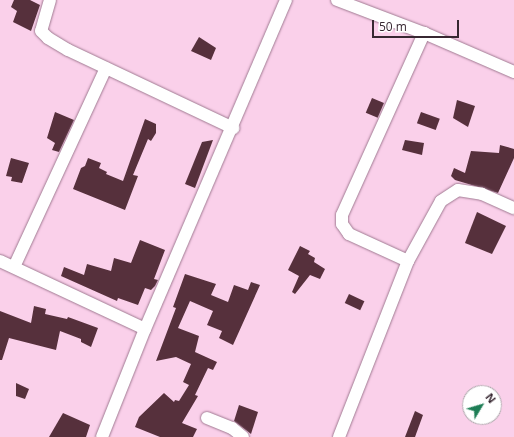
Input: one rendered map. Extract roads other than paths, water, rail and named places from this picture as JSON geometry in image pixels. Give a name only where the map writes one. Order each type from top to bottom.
[{"type":"street","points":[[50,0],[41,31],[68,50],[233,128]]},
{"type":"street","points":[[102,437],[145,329],[233,128],[286,0]]},
{"type":"street","points":[[337,0],[513,68]]},
{"type":"street","points":[[408,261],[349,234],[342,224],[342,215],[424,33]]},
{"type":"street","points":[[14,267],[106,68]]},
{"type":"street","points":[[339,437],[408,261],[441,201],[450,193],[458,190],[482,194],[514,208]]},
{"type":"street","points":[[0,261],[145,329]]},
{"type":"street","points":[[207,418],[232,428],[243,437]]}]
